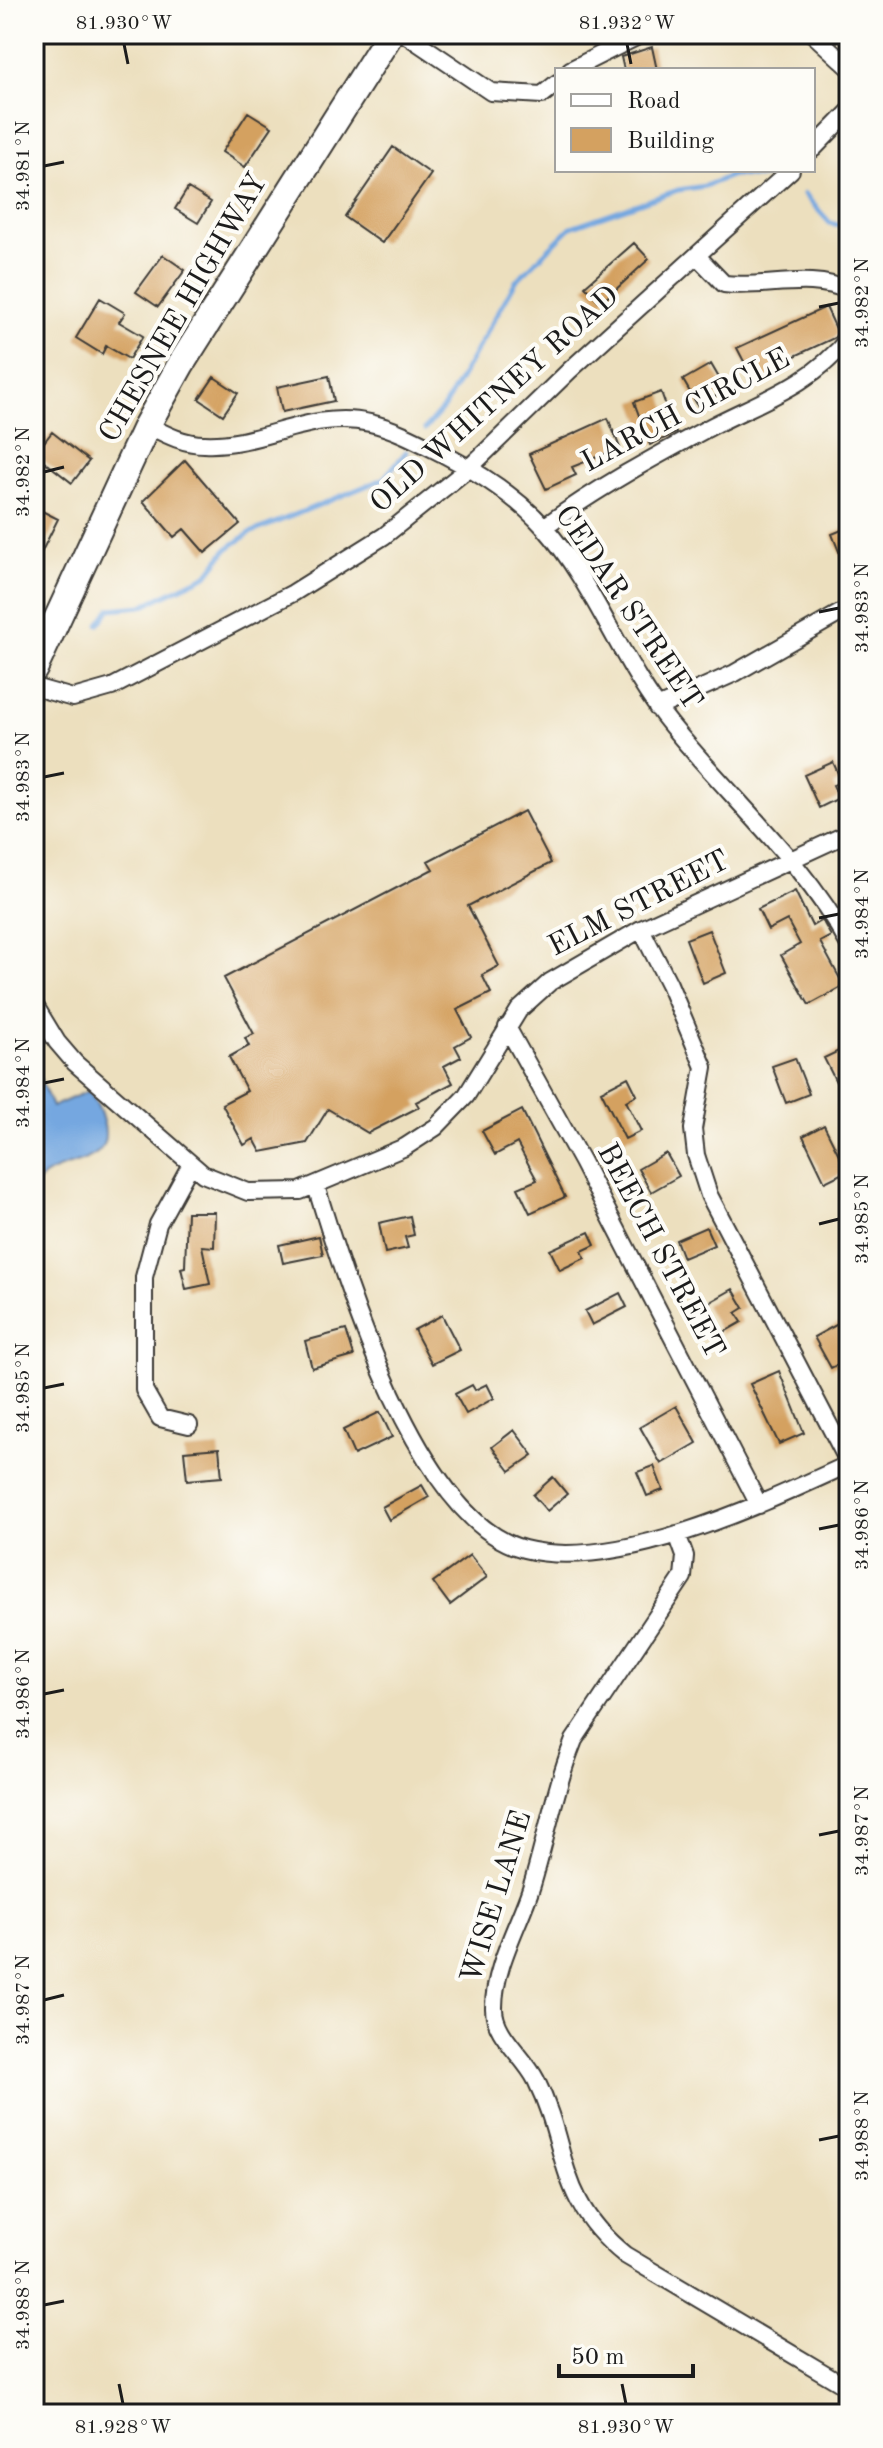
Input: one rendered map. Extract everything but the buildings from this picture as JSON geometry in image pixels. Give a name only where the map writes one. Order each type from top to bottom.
[{"type":"main road","name":"CHESNEE HIGHWAY","points":[[34,669],[147,425],[205,325],[390,34]]},
{"type":"street","points":[[405,34],[491,92],[542,95],[555,85]]},
{"type":"street","points":[[574,68],[642,34]]},
{"type":"street","points":[[813,34],[849,67]]},
{"type":"street","points":[[815,147],[849,112]]},
{"type":"street","name":"OLD WHITNEY ROAD","points":[[34,687],[73,698],[112,687],[339,566],[428,503],[469,468],[570,370],[789,172]]},
{"type":"street","points":[[698,257],[724,284],[787,282],[840,287],[849,291]]},
{"type":"street","name":"LARCH CIRCLE","points":[[544,527],[580,501],[659,454],[809,378],[849,338]]},
{"type":"street","name":"CEDAR STREET","points":[[147,425],[186,442],[217,444],[304,422],[349,419],[392,430],[469,468],[512,497],[544,527],[582,580],[657,708],[740,807],[791,860],[849,945]]},
{"type":"street","points":[[657,708],[722,680],[849,608]]},
{"type":"street","name":"ELM STREET","points":[[34,1004],[57,1042],[75,1063],[191,1164],[218,1182],[248,1192],[283,1194],[316,1186],[405,1147],[436,1127],[466,1096],[507,1027],[550,982],[641,929],[849,833]]},
{"type":"street","points":[[316,1186],[352,1304],[373,1355],[422,1448],[471,1520],[499,1539],[547,1553],[618,1547],[677,1534],[759,1505],[849,1464],[709,1195],[696,1155],[693,1129],[704,1067],[669,984],[641,929]]},
{"type":"street","name":"BEECH STREET","points":[[507,1027],[590,1176],[759,1505]]},
{"type":"street","points":[[189,1425],[160,1418],[144,1390],[142,1308],[144,1277],[158,1224],[191,1164]]},
{"type":"street","name":"WISE LANE","points":[[677,1534],[685,1556],[683,1577],[574,1740],[568,1756],[531,1887],[506,1953],[493,2005],[495,2021],[535,2077],[551,2115],[568,2183],[606,2240],[625,2255],[849,2388]]},
{"type":"water","points":[[34,1064],[52,1107],[88,1091],[102,1116],[105,1140],[100,1150],[90,1157],[53,1171],[34,1188]]},
{"type":"waterway","points":[[425,429],[444,407],[516,281],[571,227],[678,190],[705,186],[733,175],[763,177]]},
{"type":"waterway","points":[[804,194],[830,223],[849,228]]},
{"type":"waterway","points":[[99,624],[110,609],[142,606],[207,575],[227,549],[250,533],[383,479],[406,452]]}]
